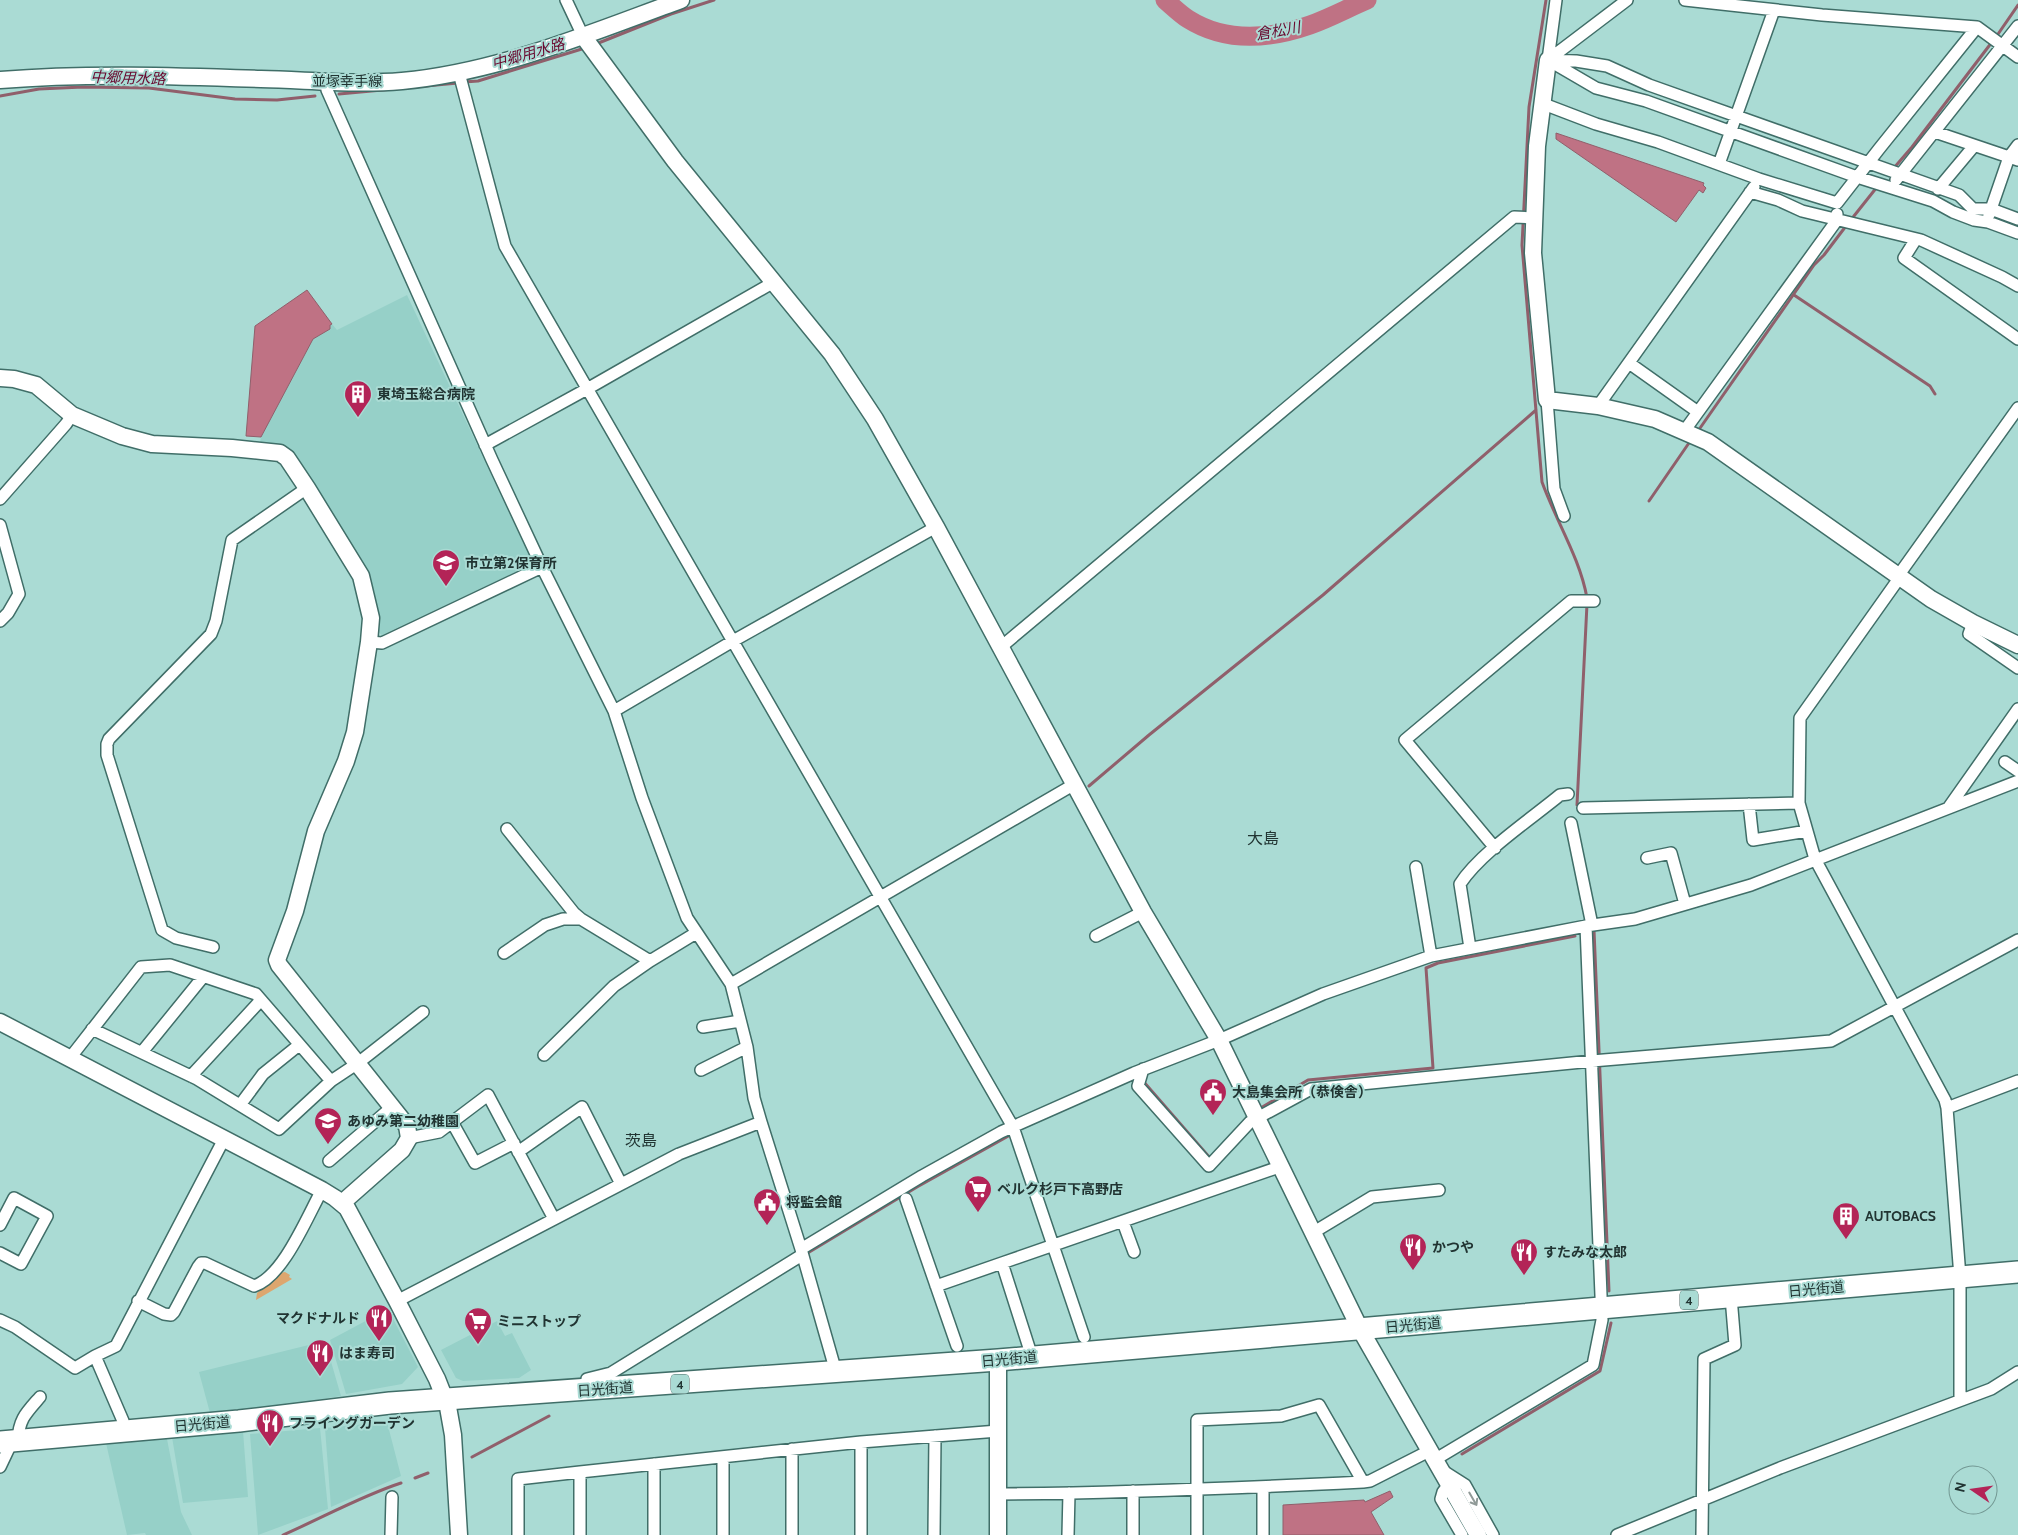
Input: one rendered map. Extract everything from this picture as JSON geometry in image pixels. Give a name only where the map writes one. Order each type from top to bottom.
[{"type":"highway","name":"日光街道","points":[[9,1441],[239,1420],[390,1403],[998,1360],[2018,1272]]},
{"type":"street","points":[[566,0],[583,36],[676,160],[832,354],[906,471],[1073,785],[1143,912],[1220,1040],[1360,1329],[1478,1535]]},
{"type":"street","name":"並塚幸手線","points":[[0,80],[128,77],[326,82],[401,81],[459,72],[518,58],[681,0]]},
{"type":"street","points":[[1556,0],[1541,103],[1537,146],[1533,253],[1554,488],[1564,516]]},
{"type":"street","points":[[1548,60],[1627,0]]},
{"type":"street","points":[[1685,0],[1977,28],[2018,57]]},
{"type":"street","points":[[1719,164],[1774,10]]},
{"type":"street","points":[[1891,188],[2018,26]]},
{"type":"street","points":[[1685,430],[1837,212],[1857,177],[1977,28]]},
{"type":"street","points":[[1548,60],[1576,61],[1607,66],[1649,85],[1959,195],[1973,208],[1991,209],[2018,219]]},
{"type":"street","points":[[1548,60],[1596,88],[1646,101],[1857,177],[1934,202],[1974,220],[1988,222],[2018,233]]},
{"type":"street","points":[[459,72],[505,246],[1013,1127],[1084,1337]]},
{"type":"street","points":[[326,82],[327,90],[386,225],[485,445],[542,567],[614,711],[642,798],[687,918],[730,984],[747,1046],[754,1098],[836,1372]]},
{"type":"street","points":[[1541,103],[1596,124],[1658,142],[1719,164],[1837,212],[1916,239],[2018,286]]},
{"type":"street","points":[[1935,132],[2014,159]]},
{"type":"street","points":[[1988,222],[1991,209],[2014,159],[2018,145]]},
{"type":"street","points":[[1938,189],[1974,146]]},
{"type":"street","points":[[1598,406],[1759,180]]},
{"type":"street","points":[[1750,192],[1778,200],[1802,211],[1837,212],[1926,234],[2018,278]]},
{"type":"street","points":[[1953,212],[1959,195]]},
{"type":"street","points":[[1000,648],[1514,217],[1534,218]]},
{"type":"street","points":[[1916,239],[1904,258],[2018,339]]},
{"type":"street","points":[[485,445],[774,282]]},
{"type":"street","points":[[1629,363],[1698,412]]},
{"type":"street","points":[[0,378],[14,379],[36,385],[69,419],[122,436],[152,444],[232,448],[280,453],[287,458],[302,492],[361,576],[369,606],[369,642],[353,740],[316,831],[295,911],[277,960],[279,965],[407,1126],[409,1138],[402,1150],[342,1203]]},
{"type":"street","points":[[1547,400],[1598,406],[1655,419],[1685,430],[1708,442],[1754,473],[1931,599],[1973,623],[2018,645]]},
{"type":"street","points":[[1960,1399],[1960,1277],[1947,1108],[1945,1100],[1814,859],[1800,803],[1800,718],[2018,408]]},
{"type":"street","points":[[0,499],[69,419]]},
{"type":"street","points":[[213,947],[176,938],[162,930],[117,790],[107,755],[107,744],[109,739],[211,634],[216,622],[232,540],[302,492]]},
{"type":"street","points":[[0,525],[19,594],[8,613],[0,621]]},
{"type":"street","points":[[614,711],[733,641],[936,527]]},
{"type":"street","points":[[369,642],[382,643],[542,567]]},
{"type":"street","points":[[1495,848],[1405,740],[1571,601],[1594,601]]},
{"type":"street","points":[[1973,623],[1969,634],[2018,668]]},
{"type":"street","points":[[1949,807],[2017,713]]},
{"type":"street","points":[[2005,762],[2018,771]]},
{"type":"street","points":[[586,1390],[587,1379],[611,1373],[922,1176],[1002,1132],[1143,1069],[1220,1040],[1323,994],[1431,956],[1589,925],[1635,919],[1751,885],[2018,781]]},
{"type":"street","points":[[730,984],[1073,785]]},
{"type":"street","points":[[1470,948],[1460,884],[1465,876],[1495,848],[1560,795],[1568,794]]},
{"type":"street","points":[[1583,808],[1800,803]]},
{"type":"street","points":[[1749,804],[1753,840],[1807,831]]},
{"type":"street","points":[[998,1494],[1263,1487],[1363,1482],[1440,1466],[1593,1366],[1602,1320],[1589,925],[1571,823]]},
{"type":"street","points":[[507,829],[580,919],[650,961]]},
{"type":"street","points":[[1647,858],[1671,853],[1685,904]]},
{"type":"street","points":[[1416,867],[1431,956]]},
{"type":"street","points":[[1096,936],[1143,912]]},
{"type":"street","points":[[504,954],[545,925],[563,918],[580,919]]},
{"type":"street","points":[[544,1055],[614,986],[696,933]]},
{"type":"street","points":[[1143,1069],[1138,1086],[1209,1166],[1250,1122],[1311,1089],[1592,1061],[1831,1041],[2018,940]]},
{"type":"street","points":[[70,1058],[141,967],[170,965],[256,994],[331,1081]]},
{"type":"street","points":[[142,1052],[203,976]]},
{"type":"street","points":[[191,1076],[261,1000]]},
{"type":"street","points":[[92,1029],[191,1076],[278,1128],[331,1081],[358,1063],[423,1012]]},
{"type":"street","points":[[703,1027],[740,1021]]},
{"type":"street","points":[[0,1022],[322,1190],[342,1203],[350,1213],[397,1301],[445,1399],[451,1416],[459,1535]]},
{"type":"street","points":[[240,1105],[263,1074],[299,1045]]},
{"type":"street","points":[[701,1070],[747,1046]]},
{"type":"street","points":[[1947,1108],[2018,1081]]},
{"type":"street","points":[[409,1138],[439,1132],[488,1095],[554,1219]]},
{"type":"street","points":[[329,1161],[392,1107]]},
{"type":"street","points":[[452,1122],[475,1164],[516,1147],[582,1107],[621,1184]]},
{"type":"street","points":[[397,1301],[679,1154],[761,1122]]},
{"type":"street","points":[[0,1320],[76,1368],[116,1346],[224,1139]]},
{"type":"street","points":[[936,1286],[1282,1166]]},
{"type":"street","points":[[138,1301],[170,1315],[174,1312],[201,1263],[210,1264],[254,1286],[259,1285],[281,1266],[322,1190]]},
{"type":"street","points":[[1314,1232],[1372,1197],[1439,1190]]},
{"type":"street","points":[[0,1225],[14,1198],[47,1216],[21,1264],[0,1253]]},
{"type":"street","points":[[906,1199],[956,1346]]},
{"type":"street","points":[[1123,1222],[1134,1252]]},
{"type":"street","points":[[1002,1263],[1032,1357]]},
{"type":"street","points":[[1702,1535],[1704,1359],[1735,1345],[1732,1297]]},
{"type":"street","points":[[95,1356],[123,1421],[124,1431]]},
{"type":"street","points":[[998,1360],[998,1535]]},
{"type":"street","points":[[1617,1535],[1780,1468],[1960,1399],[1991,1389],[2018,1373]]},
{"type":"street","points":[[0,1467],[9,1441],[22,1418],[40,1397]]},
{"type":"street","points":[[1197,1535],[1197,1420],[1281,1416],[1318,1404],[1363,1482]]},
{"type":"street","points":[[518,1535],[518,1479],[861,1442],[998,1431]]},
{"type":"street","points":[[934,1535],[935,1436]]},
{"type":"street","points":[[861,1442],[861,1535]]},
{"type":"street","points":[[792,1449],[792,1535]]},
{"type":"street","points":[[723,1457],[723,1535]]},
{"type":"street","points":[[654,1464],[654,1535]]},
{"type":"street","points":[[1440,1466],[1443,1492],[1440,1499],[1462,1535]]},
{"type":"street","points":[[1440,1466],[1465,1486],[1493,1535]]},
{"type":"street","points":[[580,1472],[580,1535]]},
{"type":"street","points":[[1263,1487],[1263,1535]]},
{"type":"street","points":[[1133,1491],[1133,1535]]},
{"type":"street","points":[[1068,1493],[1068,1535]]},
{"type":"street","points":[[392,1497],[392,1535]]},
{"type":"shaded area","points":[[1556,133],[1704,183],[1703,185],[1706,188],[1703,193],[1699,190],[1676,222],[1556,139]]},
{"type":"shaded area","points":[[307,290],[332,324],[330,329],[313,339],[261,437],[246,436],[255,326]]},
{"type":"shaded area","points":[[407,295],[530,558],[528,566],[382,635],[376,630],[375,593],[367,573],[283,449],[260,443],[261,437],[313,339],[330,329],[332,324],[337,330]]},
{"type":"shaded area","points":[[285,1272],[292,1279],[256,1300],[257,1293],[280,1273]]},
{"type":"shaded area","points":[[388,1309],[418,1367],[402,1384],[346,1394],[330,1340]]},
{"type":"shaded area","points":[[497,1321],[505,1336],[512,1333],[531,1370],[519,1378],[463,1381],[456,1378],[441,1350]]},
{"type":"shaded area","points":[[325,1341],[341,1396],[260,1409],[210,1413],[199,1372]]},
{"type":"shaded area","points":[[387,1422],[401,1476],[331,1507],[325,1428]]},
{"type":"shaded area","points":[[320,1428],[328,1509],[258,1535],[250,1434]]},
{"type":"shaded area","points":[[243,1431],[248,1497],[183,1503],[172,1437]]},
{"type":"shaded area","points":[[167,1439],[181,1512],[192,1535],[146,1535],[145,1533],[127,1535],[106,1443]]},
{"type":"shaded area","points":[[1390,1491],[1393,1497],[1371,1512],[1384,1535],[1283,1535],[1283,1505],[1364,1500],[1365,1502]]},
{"type":"waterway","name":"中郷用水路","points":[[596,44],[671,14],[714,0]]},
{"type":"waterway","name":"倉松川","points":[[1165,0],[1185,17],[1203,27],[1217,32],[1248,36],[1264,36],[1295,30],[1367,0]]},
{"type":"waterway","points":[[1546,0],[1529,107],[1522,245],[1542,482],[1579,568],[1587,598]]},
{"type":"waterway","points":[[1996,37],[2018,5]]},
{"type":"waterway","points":[[1893,169],[1992,42]]},
{"type":"waterway","name":"中郷用水路","points":[[464,82],[478,81],[585,48]]},
{"type":"waterway","name":"中郷用水路","points":[[339,94],[458,83]]},
{"type":"waterway","name":"中郷用水路","points":[[0,96],[39,89],[83,87],[149,88],[235,99],[277,100],[315,96]]},
{"type":"waterway","points":[[1850,221],[1877,187]]},
{"type":"waterway","points":[[1698,431],[1814,265],[1846,226]]},
{"type":"waterway","points":[[1794,295],[1930,386],[1935,394]]},
{"type":"waterway","points":[[1089,786],[1149,735],[1323,595],[1536,410]]},
{"type":"waterway","points":[[1649,501],[1691,440]]},
{"type":"waterway","points":[[1577,805],[1587,604]]},
{"type":"waterway","points":[[1594,930],[1609,1291]]},
{"type":"waterway","points":[[1259,1109],[1308,1080],[1433,1068],[1426,968],[1438,963],[1575,936]]},
{"type":"waterway","points":[[1143,1081],[1211,1157]]},
{"type":"waterway","points":[[806,1254],[917,1187],[1012,1134]]},
{"type":"waterway","points":[[1462,1454],[1600,1371],[1611,1323]]},
{"type":"waterway","points":[[472,1457],[549,1416]]},
{"type":"waterway","points":[[415,1478],[428,1473]]},
{"type":"waterway","points":[[283,1535],[356,1501],[401,1483]]},
{"type":"place","name":"東埼玉総合病院","points":[[358,418]]},
{"type":"place","name":"市立第2保育所","points":[[446,587]]},
{"type":"place","name":"大島集会所（恭倹舎）","points":[[1213,1116]]},
{"type":"place","name":"あゆみ第二幼稚園","points":[[328,1145]]},
{"type":"place","name":"ベルク杉戸下高野店","points":[[978,1213]]},
{"type":"place","name":"将監会館","points":[[767,1226]]},
{"type":"place","name":"AUTOBACS","points":[[1846,1240]]},
{"type":"place","name":"かつや","points":[[1413,1271]]},
{"type":"place","name":"すたみな太郎","points":[[1524,1276]]},
{"type":"place","name":"マクドナルド","points":[[379,1342]]},
{"type":"place","name":"ミニストップ","points":[[478,1345]]},
{"type":"place","name":"はま寿司","points":[[320,1377]]},
{"type":"place","name":"フライングガーデン","points":[[270,1447]]},
{"type":"district","name":"大島","points":[[1263,838]]},
{"type":"district","name":"茨島","points":[[641,1140]]}]
